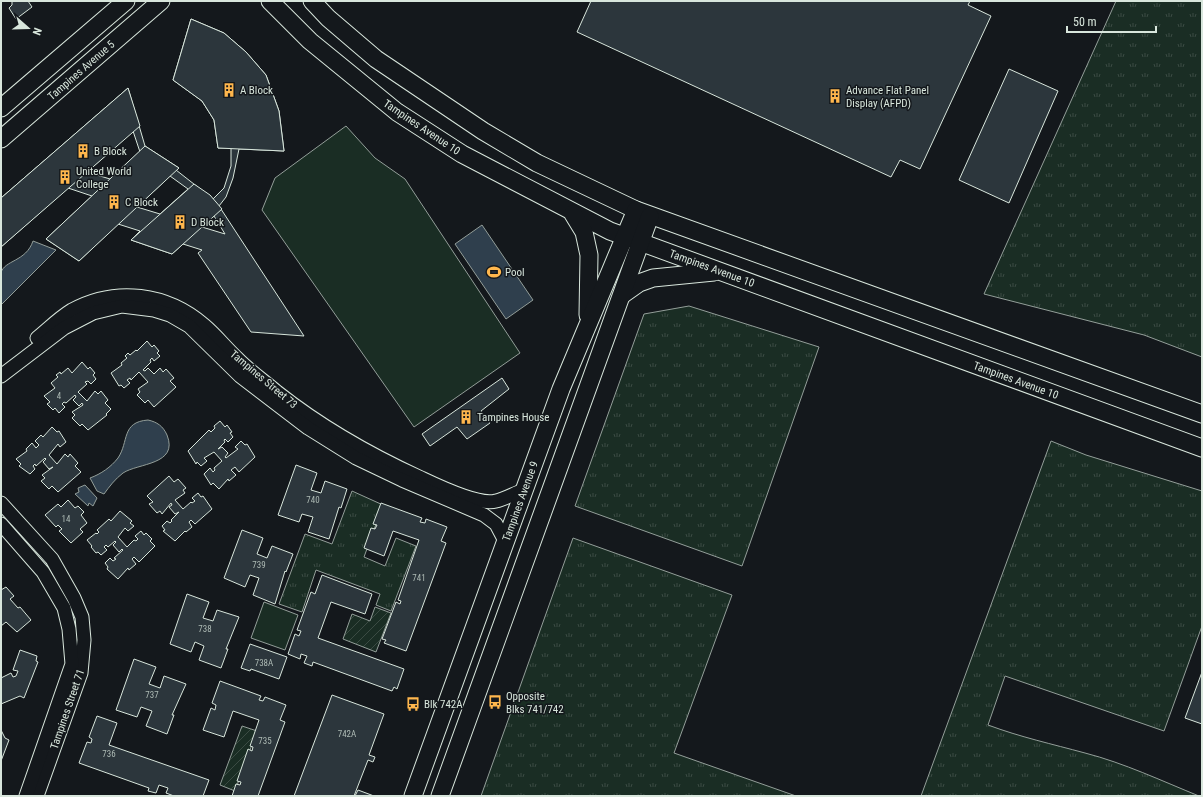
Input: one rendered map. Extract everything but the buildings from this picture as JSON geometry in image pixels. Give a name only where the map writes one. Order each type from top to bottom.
[{"type":"main road","name":"Tampines Avenue 5","points":[[1,108],[126,1]]},
{"type":"main road","name":"Tampines Avenue 5","points":[[1,139],[161,1]]},
{"type":"main road","name":"Tampines Avenue 10","points":[[270,1],[310,41],[397,112],[462,154],[573,214],[610,231],[718,272],[1202,448]]},
{"type":"main road","points":[[312,1],[328,18],[376,59],[483,131],[537,162],[643,213],[1202,414]]},
{"type":"main road","name":"Tampines Avenue 9","points":[[413,796],[561,390],[588,322],[633,240],[643,213]]},
{"type":"main road","points":[[573,214],[584,232],[589,254],[588,322]]},
{"type":"main road","name":"Tampines Avenue 9","points":[[440,796],[622,296],[633,240]]},
{"type":"main road","points":[[622,296],[639,283],[653,278],[718,272]]},
{"type":"street","name":"Tampines Street 73","points":[[20,360],[33,342],[48,329],[72,311],[88,303],[123,294],[142,295],[158,299],[176,306],[196,318],[248,368],[313,419],[406,471],[462,494],[486,502],[495,502],[524,490]]},
{"type":"street","name":"Tampines Street 73","points":[[1,376],[20,360],[70,324],[93,313],[122,306],[139,307],[165,313],[190,326],[240,376],[308,428],[356,458],[402,480],[484,515],[496,524],[505,541]]},
{"type":"street","name":"Tampines Street 71","points":[[1,503],[52,559],[74,598],[82,617],[84,640],[81,673],[33,795]]},
{"type":"street","name":"Tampines Street 71","points":[[1,524],[43,572],[64,608],[69,629],[72,664],[33,795]]},
{"type":"green space","points":[[1116,1],[1202,1],[1202,357],[1144,335],[984,294]]},
{"type":"green space","points":[[346,126],[375,158],[405,179],[520,353],[414,427],[262,210],[275,178]]},
{"type":"green space","points":[[689,306],[819,347],[742,566],[575,506],[644,314]]},
{"type":"green space","points":[[1051,441],[1086,455],[1202,491],[1202,626],[1164,731],[1005,676],[988,725],[1024,737],[1100,757],[1199,796],[921,796]]},
{"type":"green space","points":[[352,491],[383,505],[364,557],[385,566],[396,538],[416,546],[391,611],[376,605],[380,594],[316,570],[302,612],[279,604],[305,534],[332,544]]},
{"type":"green space","points":[[573,538],[732,595],[674,753],[796,796],[481,796]]},
{"type":"green space","points":[[264,602],[298,615],[285,650],[251,638]]},
{"type":"green space","points":[[375,607],[391,613],[376,652],[343,639],[352,614],[370,621]]},
{"type":"green space","points":[[242,726],[257,731],[235,791],[220,785]]},
{"type":"water","name":"Pool","points":[[482,225],[533,300],[506,319],[455,244]]},
{"type":"water","points":[[33,241],[56,250],[1,305],[1,273],[3,269],[6,265],[21,257],[30,248]]},
{"type":"water","points":[[148,420],[164,429],[169,445],[167,452],[162,458],[155,462],[123,473],[115,480],[104,494],[97,491],[90,478],[106,470],[118,458],[127,434],[133,425]]},
{"type":"water","points":[[85,485],[97,498],[93,506],[89,503],[88,506],[75,494],[79,492],[78,488]]},
{"type":"place","name":"A Block","points":[[229,90]]},
{"type":"place","name":"Advance Flat Panel Display (AFPD)","points":[[835,96]]},
{"type":"place","name":"B Block","points":[[83,151]]},
{"type":"place","name":"United World College","points":[[65,177]]},
{"type":"place","name":"C Block","points":[[114,202]]},
{"type":"place","name":"D Block","points":[[180,222]]},
{"type":"place","name":"Pool","points":[[494,272]]},
{"type":"place","name":"Tampines House","points":[[466,417]]},
{"type":"place","name":"Opposite Blks 741/742","points":[[495,702]]},
{"type":"place","name":"Blk 742A","points":[[413,704]]}]
